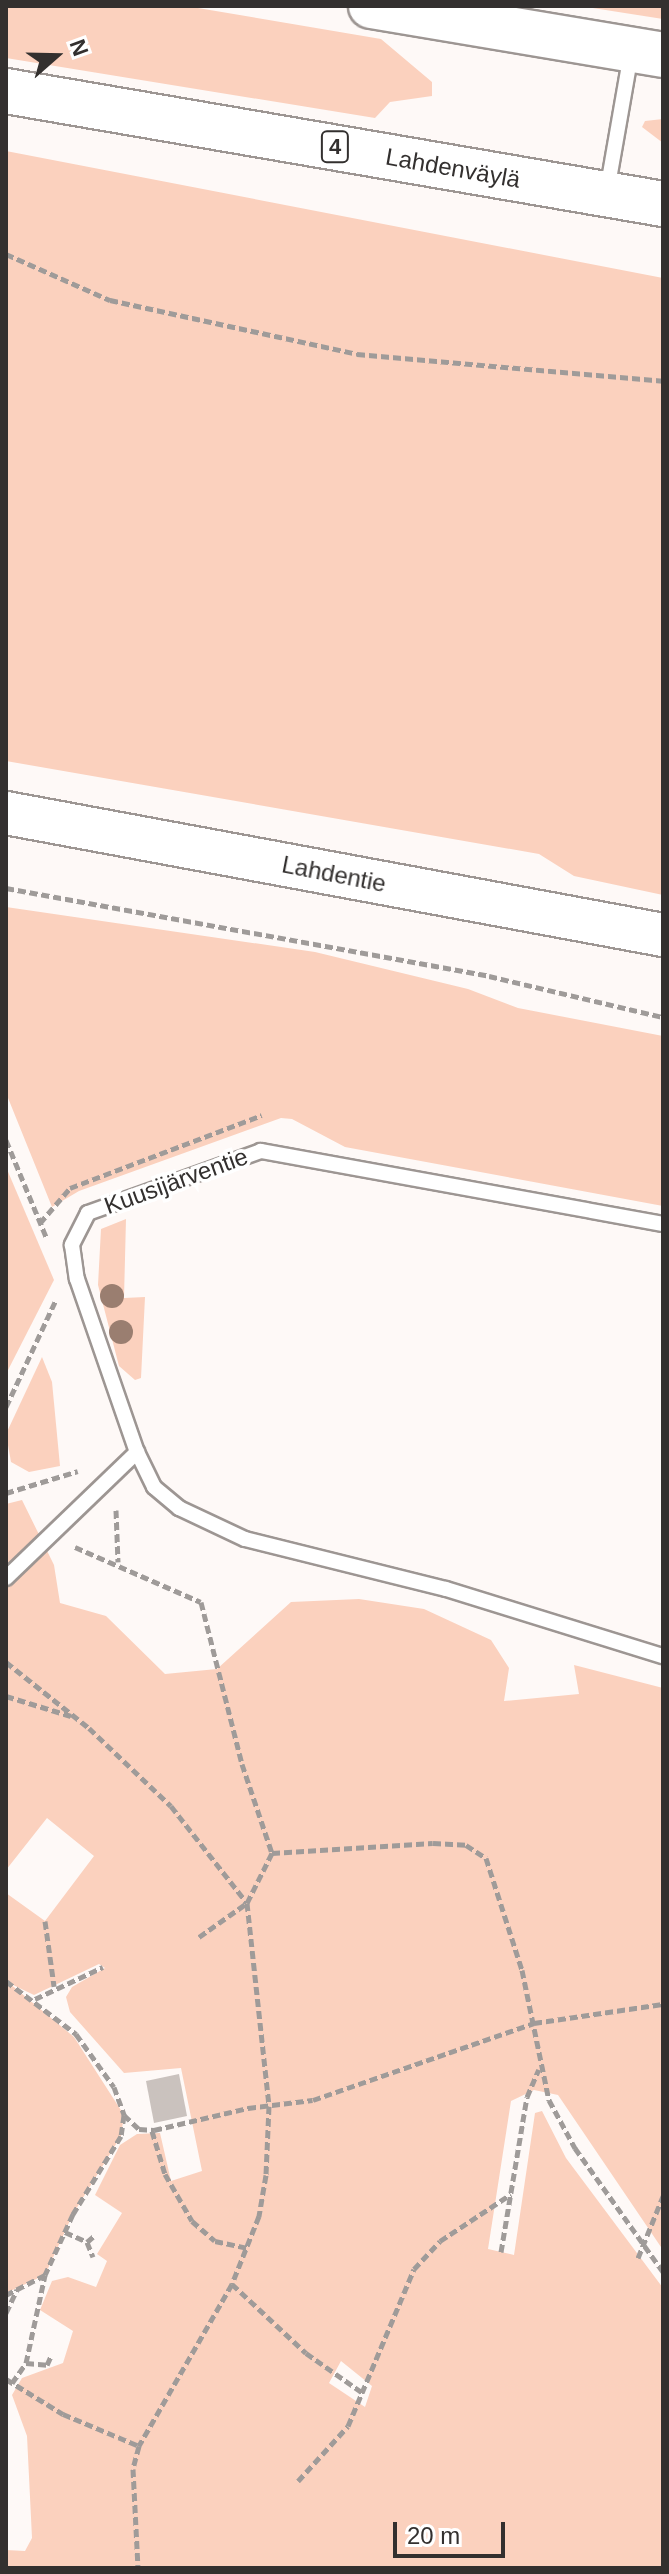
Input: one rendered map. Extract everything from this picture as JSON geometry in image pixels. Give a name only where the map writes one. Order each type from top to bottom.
[{"type":"highway","points":[[371,6],[648,53]]},
{"type":"highway","name":"Lahdenväylä","points":[[6,91],[663,204]]},
{"type":"main road","name":"Lahdentie","points":[[6,813],[663,935]]},
{"type":"lane","points":[[607,194],[648,53]]},
{"type":"lane","name":"Kuusijärventie","points":[[663,1224],[279,1151],[240,1155],[88,1213],[72,1245],[77,1279],[134,1458],[166,1499],[245,1539],[446,1589],[663,1656]]},
{"type":"lane","points":[[6,1578],[134,1458]]},
{"type":"path","points":[[6,254],[110,300],[357,354],[663,381]]},
{"type":"path","points":[[6,888],[489,976],[663,1017]]},
{"type":"path","points":[[6,1140],[52,1250]]},
{"type":"path","points":[[6,1407],[57,1297]]},
{"type":"path","points":[[6,1493],[134,1458]]},
{"type":"path","points":[[118,1562],[114,1534],[134,1458]]},
{"type":"path","points":[[51,1534],[201,1602],[242,1764],[272,1853],[247,1903],[199,1937]]},
{"type":"path","points":[[7,1663],[76,1717],[171,1806],[247,1903],[269,2106],[266,2175],[247,2248],[232,2284],[139,2446],[133,2469],[138,2568]]},
{"type":"path","points":[[6,1696],[76,1717]]},
{"type":"path","points":[[272,1853],[433,1843],[466,1845],[486,1858],[534,2023],[539,2068],[575,2148],[643,2248],[663,2272]]},
{"type":"path","points":[[45,1921],[54,1986]]},
{"type":"path","points":[[34,2000],[54,1986],[103,1967]]},
{"type":"path","points":[[6,1981],[76,2034],[114,2087],[124,2115],[139,2129],[151,2130],[341,2094],[534,2023],[663,2004]]},
{"type":"path","points":[[501,2252],[527,2097],[539,2068]]},
{"type":"path","points":[[12,2383],[26,2363],[45,2275],[65,2232],[121,2136],[124,2115]]},
{"type":"path","points":[[151,2130],[165,2174],[192,2221],[215,2241],[247,2248]]},
{"type":"path","points":[[298,2481],[348,2426],[414,2269],[440,2241],[511,2194]]},
{"type":"path","points":[[638,2258],[663,2196]]},
{"type":"path","points":[[65,2232],[87,2242],[93,2257]]},
{"type":"path","points":[[87,2242],[95,2235]]},
{"type":"path","points":[[6,2295],[45,2275]]},
{"type":"path","points":[[232,2284],[306,2353],[363,2393]]},
{"type":"path","points":[[6,2313],[17,2289]]},
{"type":"path","points":[[26,2363],[47,2365],[51,2356]]},
{"type":"path","points":[[6,2379],[63,2414],[139,2446]]},
{"type":"shaded area","points":[[6,6],[186,6],[381,39],[432,82],[432,96],[390,102],[375,118],[6,58]]},
{"type":"shaded area","points":[[580,6],[663,6],[663,19]]},
{"type":"shaded area","points":[[663,119],[663,143],[642,127],[645,121]]},
{"type":"shaded area","points":[[6,151],[663,278],[663,895],[574,876],[539,854],[6,761]]},
{"type":"shaded area","points":[[6,907],[315,952],[468,989],[518,1008],[663,1036],[663,1206],[345,1147],[292,1119],[281,1118],[79,1191],[52,1207],[6,1093]]},
{"type":"shaded area","points":[[6,1167],[54,1280],[6,1374]]},
{"type":"shaded area","points":[[126,1219],[124,1298],[145,1297],[141,1378],[135,1380],[119,1366],[98,1285],[101,1229]]},
{"type":"shaded area","points":[[42,1357],[52,1382],[60,1466],[29,1472],[11,1462],[6,1434]]},
{"type":"shaded area","points":[[22,1500],[54,1565],[60,1603],[106,1616],[165,1674],[217,1669],[291,1602],[359,1599],[424,1609],[491,1640],[509,1668],[504,1701],[579,1694],[574,1665],[663,1688],[663,2250],[558,2095],[534,2090],[511,2101],[488,2249],[514,2255],[535,2113],[542,2111],[566,2158],[663,2288],[663,2568],[6,2568],[6,2550],[25,2551],[32,2538],[27,2436],[12,2395],[22,2378],[63,2363],[73,2331],[40,2310],[52,2281],[68,2277],[96,2287],[107,2261],[97,2254],[122,2213],[95,2195],[120,2145],[137,2134],[160,2133],[171,2181],[202,2171],[181,2068],[124,2073],[70,2012],[66,1997],[72,1987],[105,1968],[99,1964],[34,1995],[9,1983],[74,2037],[124,2115],[121,2136],[73,2214],[45,2275],[6,2293],[6,1893],[45,1921],[94,1856],[47,1818],[6,1870],[6,1504]],"holes":[[[341,2361],[372,2386],[365,2407],[329,2383]]]},
{"type":"building","points":[[179,2074],[187,2116],[154,2123],[146,2081]]}]
